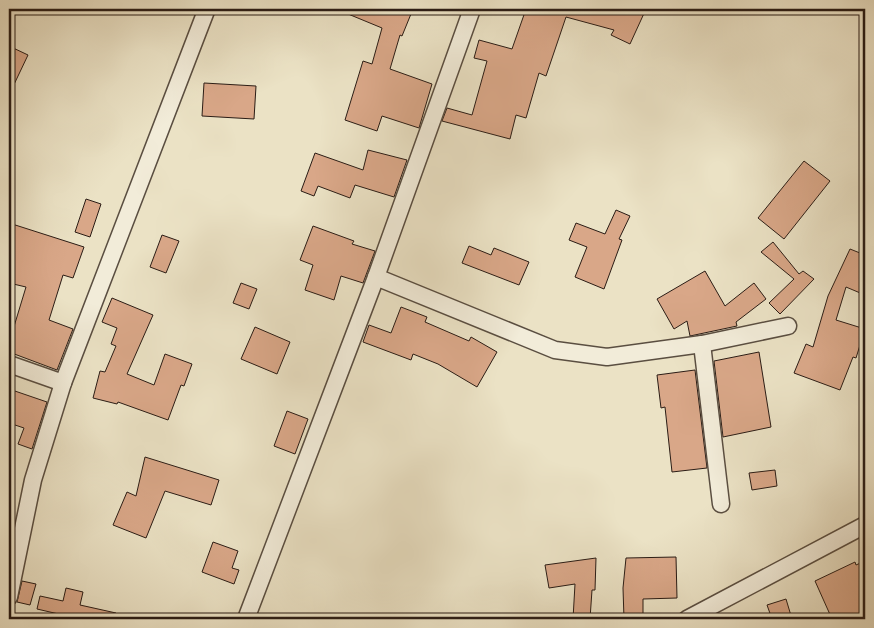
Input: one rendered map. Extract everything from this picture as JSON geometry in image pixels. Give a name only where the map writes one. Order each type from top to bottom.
[{"type":"street","points":[[246,619],[376,277],[472,9]]},
{"type":"street","points":[[9,597],[33,480],[63,383],[206,11]]},
{"type":"street","points":[[376,277],[555,350],[607,358],[702,344],[788,326]]},
{"type":"street","points":[[702,344],[721,504]]},
{"type":"street","points":[[9,364],[63,383]]},
{"type":"street","points":[[687,619],[865,525]]},
{"type":"building","points":[[336,9],[413,9],[402,36],[400,35],[390,69],[432,84],[419,128],[382,116],[377,131],[345,120],[363,61],[372,64],[382,28]]},
{"type":"building","points":[[526,9],[646,9],[630,44],[611,35],[614,30],[566,17],[546,76],[539,73],[526,118],[516,115],[510,139],[442,121],[447,108],[472,115],[487,61],[474,58],[479,40],[512,49]]},
{"type":"building","points":[[9,46],[28,55],[9,95]]},
{"type":"building","points":[[204,83],[256,86],[254,119],[202,116]]},
{"type":"building","points":[[368,150],[407,160],[394,197],[355,185],[350,198],[318,186],[314,196],[301,191],[315,153],[363,170]]},
{"type":"building","points":[[804,161],[830,181],[784,239],[758,218]]},
{"type":"building","points":[[86,199],[101,204],[90,237],[75,232]]},
{"type":"building","points":[[616,210],[630,216],[619,239],[622,240],[604,289],[575,277],[587,247],[569,240],[576,223],[605,234]]},
{"type":"building","points":[[9,223],[84,247],[73,278],[63,275],[49,320],[73,329],[57,370],[9,352],[9,343],[26,287],[9,283]]},
{"type":"building","points":[[313,226],[354,241],[352,244],[375,251],[363,283],[341,276],[334,300],[305,290],[313,265],[300,260]]},
{"type":"building","points":[[162,235],[179,241],[166,273],[150,267]]},
{"type":"building","points":[[773,242],[799,274],[803,271],[814,279],[780,314],[769,303],[794,279],[761,252]]},
{"type":"building","points":[[469,246],[491,255],[494,248],[529,262],[519,285],[462,263]]},
{"type":"building","points":[[850,249],[865,255],[865,295],[846,287],[836,320],[865,329],[856,358],[853,357],[840,390],[794,373],[806,344],[813,347],[828,296]]},
{"type":"building","points":[[705,271],[725,306],[754,283],[766,299],[736,322],[737,326],[690,336],[687,321],[674,329],[657,299]]},
{"type":"building","points":[[241,283],[257,289],[249,309],[233,303]]},
{"type":"building","points":[[112,298],[153,315],[127,374],[154,385],[165,354],[192,364],[184,386],[181,385],[168,420],[118,402],[117,404],[93,398],[100,371],[105,372],[116,346],[111,344],[117,328],[102,322]]},
{"type":"building","points":[[401,307],[427,317],[425,322],[469,341],[471,337],[497,352],[477,387],[438,364],[413,354],[411,360],[363,342],[369,325],[391,333]]},
{"type":"building","points":[[255,327],[290,342],[277,374],[241,359]]},
{"type":"building","points":[[759,352],[771,427],[723,437],[714,361]]},
{"type":"building","points":[[695,370],[707,468],[672,472],[665,407],[661,408],[657,375]]},
{"type":"building","points":[[9,389],[47,402],[32,449],[18,444],[24,428],[9,423]]},
{"type":"building","points":[[287,411],[308,419],[295,454],[274,446]]},
{"type":"building","points":[[145,457],[219,480],[211,505],[165,491],[146,538],[113,525],[127,492],[136,496]]},
{"type":"building","points":[[775,470],[777,486],[752,490],[749,473]]},
{"type":"building","points":[[213,542],[238,551],[232,568],[239,570],[234,584],[202,572]]},
{"type":"building","points":[[676,557],[677,598],[643,599],[643,619],[624,619],[623,588],[626,558]]},
{"type":"building","points":[[596,558],[595,590],[592,590],[590,619],[573,619],[575,584],[549,588],[545,565]]},
{"type":"building","points":[[865,561],[865,619],[832,619],[815,581],[855,562],[856,565]]},
{"type":"building","points":[[22,581],[36,584],[30,605],[17,602]]},
{"type":"building","points":[[66,588],[83,592],[80,605],[116,613],[116,619],[80,619],[37,609],[40,596],[63,601]]},
{"type":"building","points":[[786,599],[792,619],[772,619],[767,605]]}]
